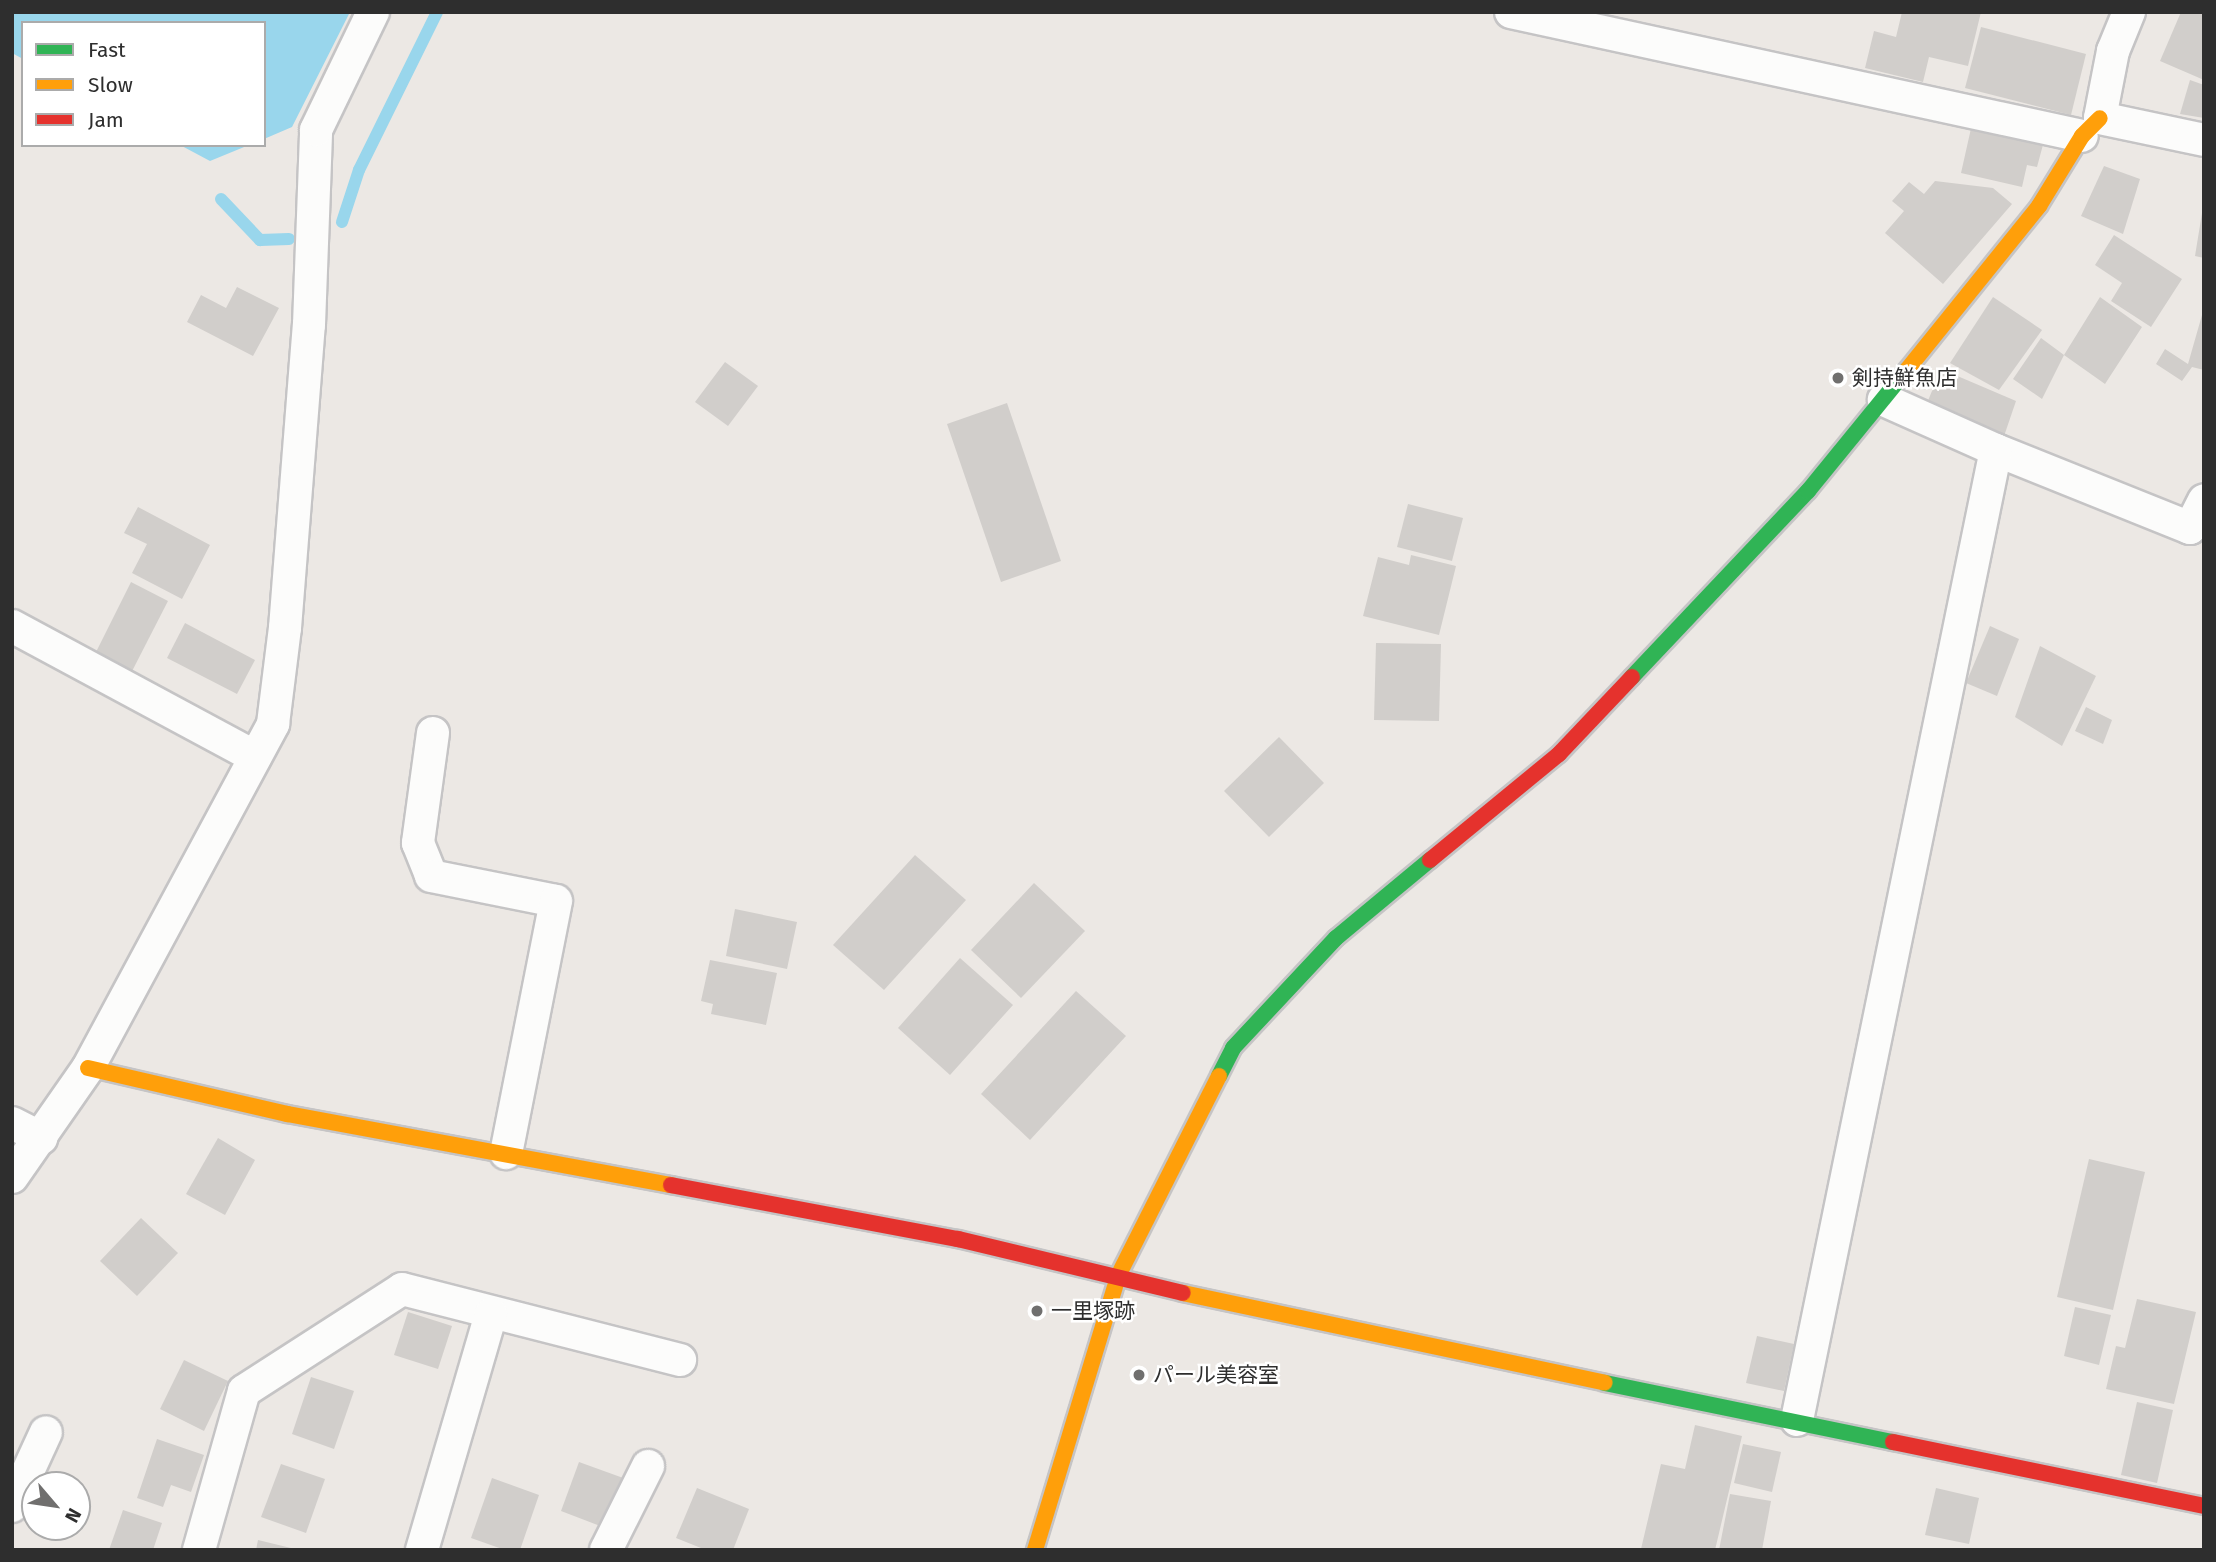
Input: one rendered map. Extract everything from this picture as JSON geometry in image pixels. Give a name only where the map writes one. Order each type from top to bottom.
[{"type":"street","points":[[12,1177],[88,1068],[272,724],[285,628],[309,325],[316,130],[373,12]]},
{"type":"street","points":[[1511,12],[2091,127],[2204,140]]},
{"type":"street","points":[[1035,1550],[1118,1276],[1233,1048],[1336,938],[1559,754],[1808,491],[2039,206],[2091,127],[2113,51],[2129,12]]},
{"type":"street","points":[[1884,400],[1996,450],[2190,528],[2204,500]]},
{"type":"street","points":[[1797,1420],[1996,450]]},
{"type":"street","points":[[12,626],[255,757]]},
{"type":"street","points":[[433,733],[418,843],[431,876],[556,901],[506,1153]]},
{"type":"street","points":[[88,1068],[288,1114],[958,1238],[1306,1322],[1797,1420],[2204,1506]]},
{"type":"street","points":[[12,1123],[41,1138]]},
{"type":"street","points":[[199,1550],[244,1391],[402,1289],[491,1314],[680,1360]]},
{"type":"street","points":[[422,1550],[491,1314]]},
{"type":"street","points":[[12,1506],[46,1432]]},
{"type":"street","points":[[606,1550],[648,1466]]},
{"type":"water","points":[[12,12],[350,12],[292,127],[266,138],[266,21],[21,21],[21,58],[12,53]]},
{"type":"water","points":[[184,147],[244,147],[210,161]]},
{"type":"building","points":[[1902,12],[1981,12],[1968,66],[1929,57],[1923,82],[1865,68],[1874,31],[1896,37]]},
{"type":"building","points":[[2181,12],[2204,12],[2204,80],[2160,61]]},
{"type":"building","points":[[1981,27],[2086,54],[2071,115],[1965,88]]},
{"type":"building","points":[[2190,80],[2204,85],[2204,118],[2180,114]]},
{"type":"building","points":[[1972,124],[2044,141],[2037,167],[2027,165],[2022,187],[1961,173]]},
{"type":"building","points":[[2104,166],[2140,179],[2123,234],[2081,216]]},
{"type":"building","points":[[1935,181],[1993,188],[2012,204],[1943,284],[1885,233],[1904,211],[1892,201],[1909,182],[1924,194]]},
{"type":"building","points":[[2204,213],[2204,258],[2195,256]]},
{"type":"building","points":[[2114,235],[2182,279],[2151,327],[2111,301],[2122,283],[2095,265]]},
{"type":"building","points":[[237,287],[279,308],[253,356],[187,322],[201,295],[226,308]]},
{"type":"building","points":[[1993,297],[2042,330],[1999,390],[1950,363]]},
{"type":"building","points":[[2100,297],[2142,327],[2105,384],[2064,355]]},
{"type":"building","points":[[2204,308],[2204,370],[2192,367],[2182,381],[2156,364],[2165,349],[2188,364]]},
{"type":"building","points":[[2041,338],[2064,355],[2042,399],[2013,379]]},
{"type":"building","points":[[725,362],[758,386],[728,426],[695,402]]},
{"type":"building","points":[[1941,369],[2016,401],[2002,442],[1925,408]]},
{"type":"building","points":[[1007,403],[1061,561],[1001,582],[947,424]]},
{"type":"building","points":[[1408,504],[1463,518],[1452,561],[1397,547]]},
{"type":"building","points":[[138,507],[210,545],[182,599],[132,573],[147,544],[124,533]]},
{"type":"building","points":[[1411,555],[1456,566],[1439,635],[1363,616],[1378,557],[1409,565]]},
{"type":"building","points":[[131,582],[168,601],[127,681],[91,662]]},
{"type":"building","points":[[185,623],[255,660],[237,694],[167,658]]},
{"type":"building","points":[[1990,626],[2019,639],[1997,696],[1966,683]]},
{"type":"building","points":[[1376,643],[1441,644],[1439,721],[1374,720]]},
{"type":"building","points":[[2040,646],[2096,676],[2062,746],[2015,717]]},
{"type":"building","points":[[2086,707],[2112,720],[2103,744],[2075,731]]},
{"type":"building","points":[[1279,737],[1324,783],[1269,837],[1224,791]]},
{"type":"building","points":[[915,855],[966,900],[884,990],[833,945]]},
{"type":"building","points":[[1034,883],[1085,931],[1021,998],[971,950]]},
{"type":"building","points":[[735,909],[797,922],[787,969],[726,956]]},
{"type":"building","points":[[960,958],[1013,1005],[950,1075],[898,1028]]},
{"type":"building","points":[[710,960],[777,973],[766,1025],[711,1014],[713,1004],[701,1001]]},
{"type":"building","points":[[1076,991],[1126,1036],[1030,1140],[981,1094]]},
{"type":"building","points":[[218,1138],[255,1160],[225,1215],[186,1194]]},
{"type":"building","points":[[2089,1159],[2145,1172],[2113,1310],[2057,1297]]},
{"type":"building","points":[[141,1218],[178,1253],[137,1296],[100,1261]]},
{"type":"building","points":[[2137,1299],[2196,1312],[2174,1404],[2106,1389],[2116,1346],[2125,1348]]},
{"type":"building","points":[[2075,1307],[2111,1315],[2099,1365],[2064,1356]]},
{"type":"building","points":[[408,1312],[452,1326],[438,1369],[394,1355]]},
{"type":"building","points":[[1757,1336],[1794,1344],[1784,1391],[1746,1383]]},
{"type":"building","points":[[184,1360],[228,1381],[204,1431],[160,1409]]},
{"type":"building","points":[[311,1377],[354,1391],[334,1449],[292,1434]]},
{"type":"building","points":[[2137,1402],[2173,1410],[2157,1483],[2121,1475]]},
{"type":"building","points":[[1695,1425],[1742,1436],[1715,1550],[1641,1549],[1661,1464],[1685,1469]]},
{"type":"building","points":[[157,1439],[204,1455],[191,1492],[171,1485],[163,1507],[137,1498]]},
{"type":"building","points":[[1743,1444],[1781,1452],[1772,1492],[1734,1483]]},
{"type":"building","points":[[579,1462],[626,1479],[608,1529],[561,1511]]},
{"type":"building","points":[[281,1464],[325,1479],[306,1533],[261,1517]]},
{"type":"building","points":[[492,1478],[539,1495],[520,1550],[505,1550],[471,1538]]},
{"type":"building","points":[[697,1488],[749,1509],[733,1550],[706,1550],[676,1538]]},
{"type":"building","points":[[1936,1488],[1979,1498],[1969,1544],[1925,1535]]},
{"type":"building","points":[[1730,1494],[1771,1501],[1762,1550],[1719,1550]]},
{"type":"building","points":[[123,1510],[162,1523],[153,1550],[109,1550]]},
{"type":"building","points":[[258,1540],[295,1549],[295,1550],[256,1550]]},
{"type":"waterway","points":[[342,222],[359,170],[437,12]]},
{"type":"waterway","points":[[221,199],[260,240],[289,239]]},
{"type":"traffic: fast","points":[[1632,677],[1808,491],[1906,371]]},
{"type":"traffic: fast","points":[[1219,1076],[1233,1048],[1336,938],[1430,860]]},
{"type":"traffic: fast","points":[[1605,1383],[1893,1442]]},
{"type":"traffic: slow","points":[[1906,371],[2039,206],[2082,136],[2100,118]]},
{"type":"traffic: slow","points":[[88,1068],[288,1114],[671,1185]]},
{"type":"traffic: slow","points":[[1035,1550],[1118,1276],[1219,1076]]},
{"type":"traffic: slow","points":[[1183,1293],[1605,1383]]},
{"type":"traffic: jam","points":[[1430,860],[1559,754],[1632,677]]},
{"type":"traffic: jam","points":[[671,1185],[958,1239],[1183,1293]]},
{"type":"traffic: jam","points":[[1893,1442],[2204,1506]]},
{"type":"place","name":"剣持鮮魚店","points":[[1838,378]]},
{"type":"place","name":"一里塚跡","points":[[1037,1311]]},
{"type":"place","name":"パール美容室","points":[[1139,1375]]}]
